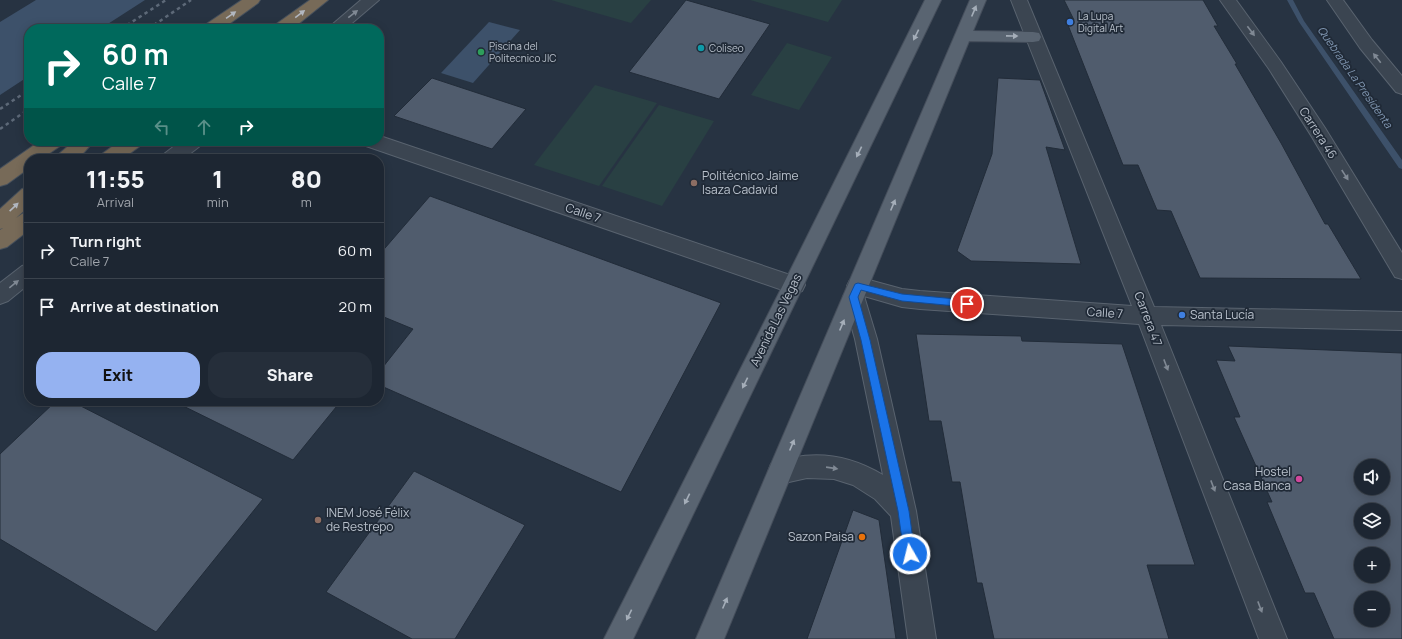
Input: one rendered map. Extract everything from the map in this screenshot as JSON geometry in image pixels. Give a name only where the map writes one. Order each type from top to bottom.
[{"type":"highway","points":[[218,24],[252,0]]},
{"type":"highway","points":[[288,24],[320,0]]},
{"type":"highway","points":[[35,154],[46,146]]},
{"type":"highway","points":[[71,154],[80,146]]},
{"type":"highway","points":[[116,154],[126,146]]},
{"type":"highway","points":[[0,179],[24,162]]},
{"type":"highway","points":[[0,221],[24,199]]},
{"type":"highway","points":[[0,241],[24,224]]},
{"type":"main road","name":"Avenida Las Vegas","points":[[618,639],[794,285],[933,0]]},
{"type":"main road","points":[[710,639],[978,0]]},
{"type":"main road","points":[[964,36],[1033,36]]},
{"type":"street","points":[[341,24],[371,0]]},
{"type":"street","name":"Carrera 47","points":[[1019,0],[1147,316],[1273,639]]},
{"type":"street","name":"Carrera 46","points":[[1228,0],[1263,46],[1353,188],[1402,271]]},
{"type":"street","points":[[1335,0],[1366,44],[1402,88]]},
{"type":"street","name":"Calle 7","points":[[384,145],[794,285]]},
{"type":"street","points":[[177,154],[187,146]]},
{"type":"street","points":[[0,295],[24,276]]},
{"type":"street","points":[[856,291],[903,511],[922,639]]},
{"type":"street","name":"Calle 7","points":[[856,291],[920,300],[1147,316],[1402,321]]},
{"type":"street","points":[[780,472],[807,466],[838,468],[860,475],[884,490],[903,511]]},
{"type":"green space","points":[[551,0],[651,0],[631,23]]},
{"type":"green space","points":[[750,0],[842,0],[828,22]]},
{"type":"green space","points":[[787,43],[832,57],[799,110],[751,95]]},
{"type":"green space","points":[[595,85],[657,103],[599,186],[534,165]]},
{"type":"green space","points":[[659,105],[714,121],[662,206],[602,186]]},
{"type":"water","points":[[36,0],[145,0],[108,24],[24,24],[24,79],[0,95],[0,22]]},
{"type":"water","name":"Piscina del Politecnico JIC","points":[[489,22],[520,30],[473,83],[441,73]]},
{"type":"building","name":"Coliseo","points":[[686,0],[770,24],[719,99],[629,72]]},
{"type":"building","points":[[1064,0],[1203,0],[1218,26],[1214,26],[1237,64],[1235,64],[1281,143],[1325,224],[1328,224],[1361,279],[1200,278],[1171,211],[1157,210],[1138,165],[1123,165],[1066,20],[1074,20]]},
{"type":"building","points":[[432,78],[526,109],[492,149],[394,116]]},
{"type":"building","points":[[998,78],[1040,80],[1065,150],[1046,147],[1081,264],[971,261],[957,251],[992,154]]},
{"type":"building","points":[[430,196],[721,303],[621,492],[384,387],[384,366],[413,329],[384,317],[384,249]]},
{"type":"building","points":[[916,334],[1021,336],[1022,341],[1122,344],[1195,565],[1147,565],[1169,639],[994,639],[982,583],[977,583],[960,482],[952,482],[941,421],[929,421]]},
{"type":"building","points":[[1228,346],[1402,353],[1402,639],[1334,639],[1314,593],[1305,593],[1267,502],[1272,502],[1234,417],[1240,417],[1216,360],[1235,361]]},
{"type":"building","points":[[51,406],[81,406],[263,499],[156,632],[0,539],[0,454]]},
{"type":"building","points":[[183,406],[337,406],[293,460]]},
{"type":"building","points":[[414,471],[525,525],[455,639],[412,639],[326,592]]},
{"type":"building","points":[[853,510],[879,520],[896,639],[807,639]]},
{"type":"waterway","name":"Quebrada La Presidenta","points":[[1290,0],[1301,21],[1402,166]]},
{"type":"railway","points":[[129,24],[166,0]]},
{"type":"railway","points":[[155,24],[191,0]]},
{"type":"railway","points":[[0,109],[24,93]]},
{"type":"railway","points":[[0,129],[24,112]]},
{"type":"place","name":"La Lupa Digital Art","points":[[1070,22]]},
{"type":"place","name":"Coliseo","points":[[701,48]]},
{"type":"place","name":"Piscina del Politecnico JIC","points":[[481,52]]},
{"type":"place","name":"Politécnico Jaime Isaza Cadavid","points":[[694,183]]},
{"type":"place","name":"Santa Lucía","points":[[1182,315]]},
{"type":"place","name":"Hostel Casa Blanca","points":[[1299,479]]},
{"type":"place","name":"INEM José Félix de Restrepo","points":[[318,520]]},
{"type":"place","name":"Sazon Paisa","points":[[862,537]]},
{"type":"route","points":[[910,554],[903,511],[866,340],[854,297],[858,286],[902,298],[967,304]]}]
